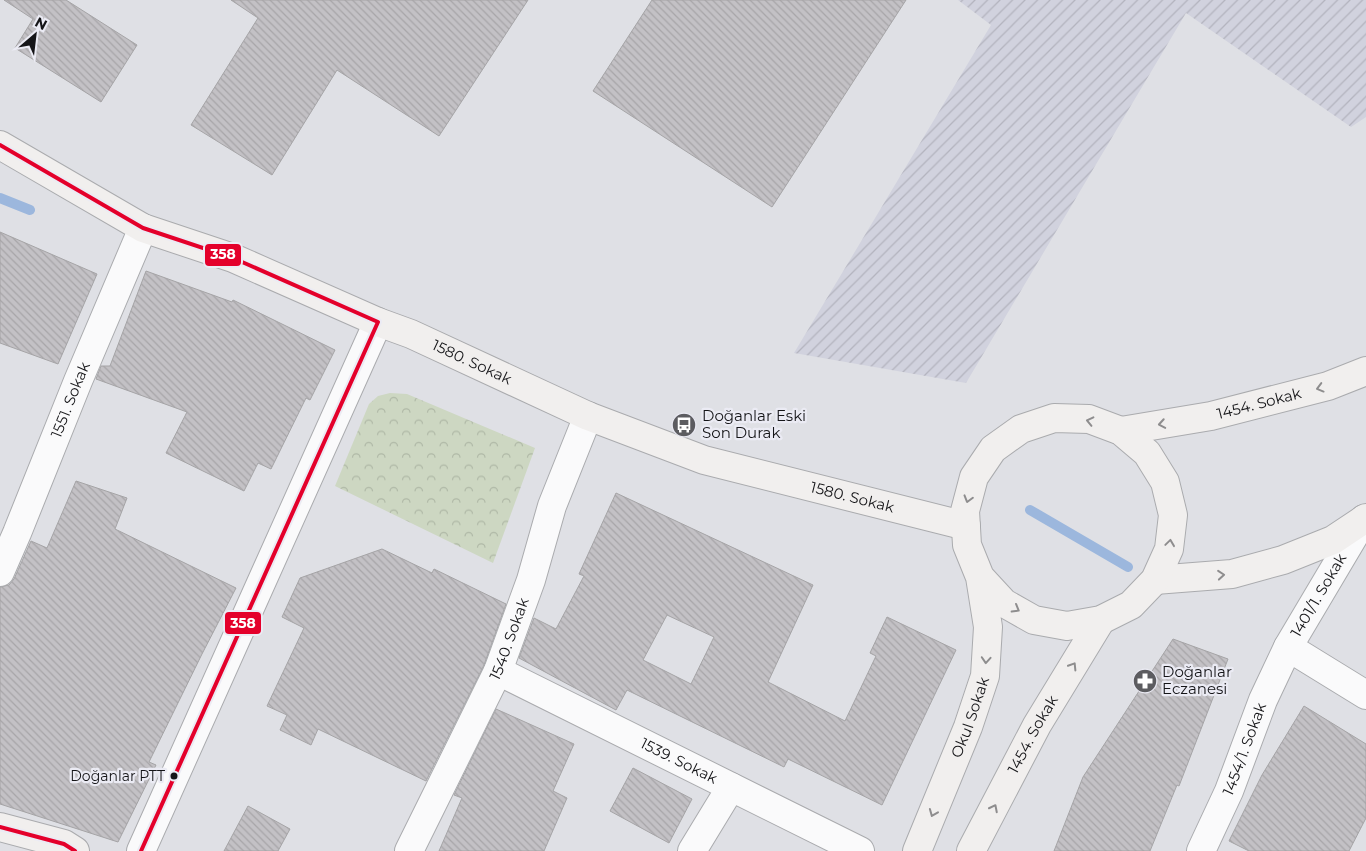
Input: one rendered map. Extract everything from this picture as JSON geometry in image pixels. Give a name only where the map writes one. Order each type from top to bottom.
[{"type":"main road","name":"1580. Sokak","points":[[0,145],[142,228],[233,258],[378,322],[410,334],[588,416],[704,460],[966,526]]},
{"type":"main road","name":"1454. Sokak","points":[[1121,431],[1211,416],[1328,386],[1366,371]]},
{"type":"main road","points":[[1054,418],[1089,419],[1121,431],[1147,453],[1165,482],[1171,507],[1173,516],[1169,549],[1155,580],[1131,605],[1101,620],[1067,626],[1034,620],[1004,602],[980,577],[967,545],[965,510],[974,477],[994,449],[1021,428],[1054,418]]},
{"type":"main road","points":[[1155,580],[1232,574],[1284,560],[1333,540],[1365,518]]},
{"type":"main road","name":"Okul Sokak","points":[[917,851],[968,727],[985,676],[988,627],[980,577]]},
{"type":"main road","name":"1454. Sokak","points":[[971,851],[1037,725],[1101,620]]},
{"type":"main road","points":[[0,827],[67,849]]},
{"type":"street","name":"1551. Sokak","points":[[0,572],[9,529],[78,381],[142,228]]},
{"type":"street","points":[[141,851],[378,322]]},
{"type":"street","name":"1540. Sokak","points":[[409,851],[498,671],[531,580],[552,506],[588,416]]},
{"type":"street","name":"1401/1. Sokak","points":[[1288,647],[1365,518]]},
{"type":"street","points":[[1288,647],[1366,695]]},
{"type":"street","name":"1454/1. Sokak","points":[[1201,851],[1229,791],[1263,700],[1288,647]]},
{"type":"street","name":"1539. Sokak","points":[[498,671],[860,851]]},
{"type":"street","points":[[692,851],[731,787]]},
{"type":"shaded area","points":[[958,0],[1366,0],[1366,117],[1351,127],[1186,13],[966,383],[794,353],[991,25]]},
{"type":"green space","points":[[390,393],[407,394],[535,448],[493,563],[335,486],[369,404],[378,396]]},
{"type":"building","points":[[4,0],[66,0],[137,45],[101,102],[15,48],[33,19]]},
{"type":"building","points":[[231,0],[528,0],[439,136],[337,70],[272,175],[191,125],[258,18]]},
{"type":"building","points":[[652,0],[906,0],[772,207],[593,91]]},
{"type":"building","points":[[0,232],[97,274],[58,364],[0,343]]},
{"type":"building","points":[[146,271],[232,302],[233,300],[335,350],[310,400],[306,398],[271,469],[258,463],[244,491],[166,453],[187,412],[96,379],[101,366],[110,366]]},
{"type":"building","points":[[76,481],[127,498],[115,529],[236,588],[149,762],[156,765],[118,842],[0,804],[0,587],[9,585],[14,579],[31,541],[47,548]]},
{"type":"building","points":[[616,493],[813,585],[768,682],[845,721],[876,656],[870,653],[887,617],[956,650],[882,805],[788,759],[784,767],[627,690],[616,710],[519,658],[534,618],[556,629],[584,576],[579,574]],"holes":[[[667,615],[714,637],[691,684],[643,660]]]},
{"type":"building","points":[[382,549],[432,573],[434,569],[506,604],[484,665],[426,781],[318,729],[311,745],[280,730],[287,715],[267,706],[304,628],[282,617],[300,578]]},
{"type":"building","points":[[1173,639],[1228,659],[1179,786],[1177,785],[1150,851],[1054,851],[1083,777]]},
{"type":"building","points":[[1304,706],[1366,744],[1366,818],[1349,851],[1249,851],[1229,841],[1262,775]]},
{"type":"building","points":[[496,709],[574,744],[553,791],[567,798],[544,851],[439,851],[462,798],[454,795]]},
{"type":"building","points":[[633,768],[692,799],[669,843],[610,811]]},
{"type":"building","points":[[248,806],[290,829],[278,851],[224,851]]},
{"type":"waterway","points":[[0,198],[30,210]]},
{"type":"waterway","points":[[1030,510],[1128,567]]},
{"type":"transit line","name":"358","points":[[0,145],[143,228],[233,258],[378,322],[141,851]]},
{"type":"transit line","name":"358","points":[[0,827],[64,844],[75,851]]},
{"type":"place","name":"Doğanlar Eski Son Durak","points":[[684,425]]},
{"type":"place","name":"Doğanlar Eczanesi","points":[[1145,681]]},
{"type":"place","name":"Doğanlar PTT","points":[[174,776]]}]
